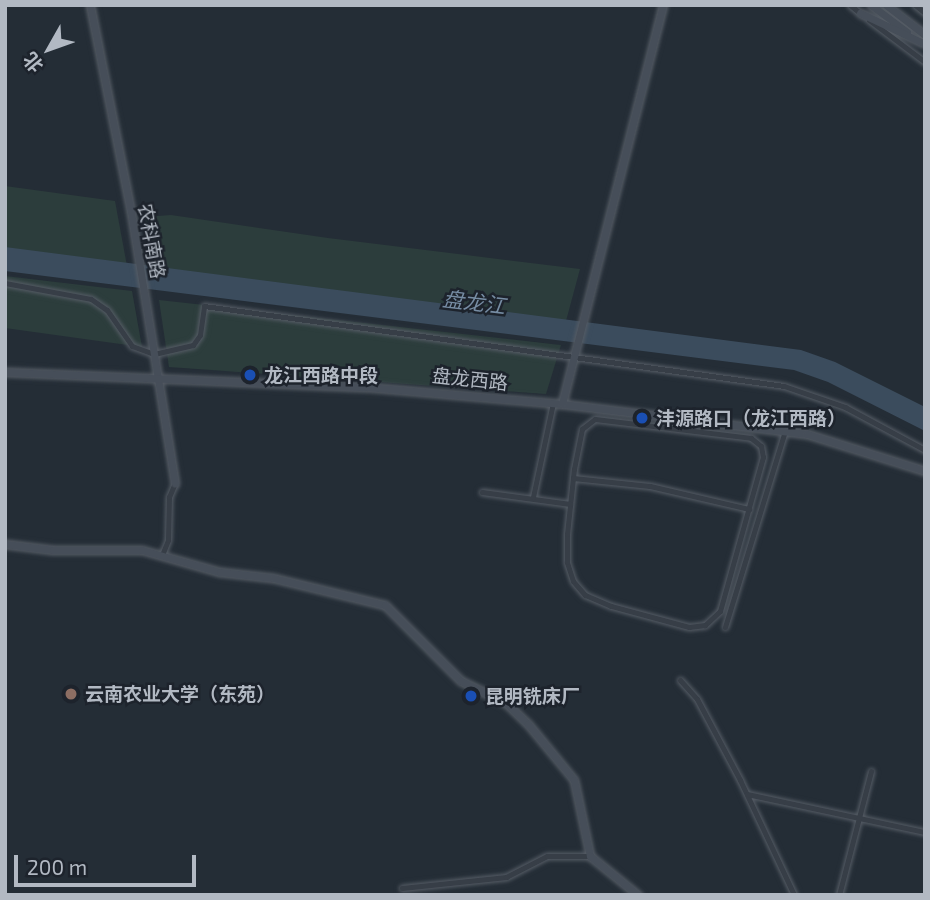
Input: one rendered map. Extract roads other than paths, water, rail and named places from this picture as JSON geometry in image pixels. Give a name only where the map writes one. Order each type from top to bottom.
[{"type":"street","name":"农科南路","points":[[90,5],[138,249],[156,377],[175,483]]},
{"type":"street","points":[[562,404],[663,5]]},
{"type":"street","points":[[850,5],[925,62]]},
{"type":"street","points":[[872,5],[924,44]]},
{"type":"street","points":[[886,5],[925,35]]},
{"type":"street","points":[[915,5],[925,13]]},
{"type":"street","points":[[860,13],[924,44]]},
{"type":"street","points":[[5,283],[91,299],[107,310],[132,346],[154,354],[193,345],[200,335],[204,306],[574,360],[784,386],[845,407],[925,450]]},
{"type":"street","name":"盘龙西路","points":[[5,372],[368,387],[553,403],[785,431],[866,449],[925,471]]},
{"type":"street","points":[[533,496],[553,403]]},
{"type":"street","points":[[591,419],[751,438],[764,454],[720,611],[705,625],[689,627],[611,606],[579,589],[567,562],[570,505],[582,429],[591,419]]},
{"type":"street","points":[[725,627],[785,431]]},
{"type":"street","points":[[573,478],[650,485],[749,509]]},
{"type":"street","points":[[162,555],[168,540],[169,497],[175,483]]},
{"type":"street","points":[[482,492],[533,496],[570,505]]},
{"type":"street","points":[[5,544],[53,550],[130,548],[220,572],[332,591],[396,612],[448,669],[506,703],[567,768],[590,856],[638,895]]},
{"type":"street","points":[[680,680],[697,699],[747,794],[794,895]]},
{"type":"street","points":[[839,895],[871,771]]},
{"type":"street","points":[[747,794],[925,832]]},
{"type":"street","points":[[402,887],[506,877],[547,856],[590,856]]},
{"type":"water","points":[[5,247],[801,350],[835,362],[925,407],[925,431],[828,382],[794,370],[5,271]]},
{"type":"place","name":"龙江西路中段","points":[[250,375]]},
{"type":"place","name":"沣源路口（龙江西路）","points":[[642,418]]},
{"type":"place","name":"云南农业大学（东苑）","points":[[71,694]]},
{"type":"place","name":"昆明铣床厂","points":[[471,696]]},
{"type":"water label","name":"盘龙江","points":[[474,302]]}]
